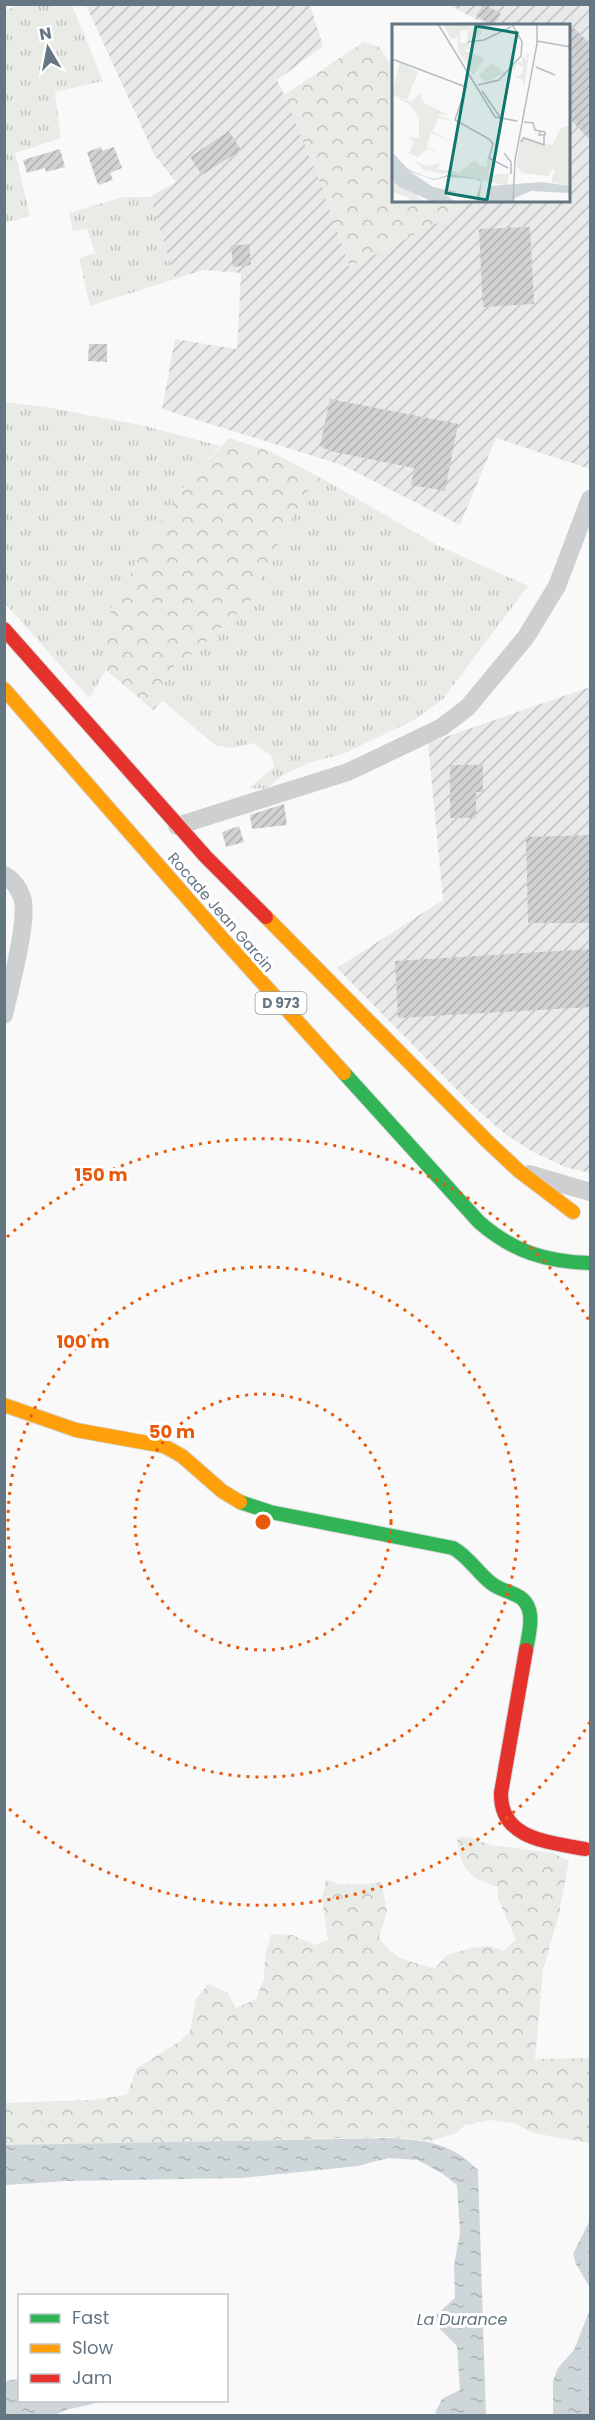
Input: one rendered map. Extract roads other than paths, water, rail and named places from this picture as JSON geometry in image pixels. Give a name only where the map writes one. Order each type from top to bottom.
[{"type":"street","points":[[177,826],[348,772],[441,727],[468,707],[526,637],[557,586],[591,499]]},
{"type":"street","name":"Rocade Jean Garcin","points":[[4,629],[177,826],[248,900],[296,945],[519,1171],[573,1212]]},
{"type":"street","name":"Rocade Jean Garcin","points":[[4,689],[223,939],[479,1222],[511,1248],[537,1258],[559,1262],[591,1263]]},
{"type":"street","points":[[4,875],[12,879],[20,891],[23,904],[20,935],[4,1015]]},
{"type":"street","points":[[519,1171],[591,1192]]},
{"type":"street","points":[[4,1405],[76,1430],[164,1446],[176,1451],[231,1497],[246,1505],[270,1512],[453,1548],[462,1552],[487,1581],[522,1598],[528,1604],[530,1624],[501,1793],[502,1810],[514,1829],[530,1836],[585,1849]]},
{"type":"water","name":"La Durance","points":[[393,2138],[439,2145],[458,2154],[478,2170],[486,2415],[443,2416],[435,2413],[442,2399],[460,2390],[457,2346],[437,2326],[436,2315],[455,2298],[454,2265],[460,2234],[457,2185],[418,2160],[388,2158],[358,2166],[242,2178],[67,2181],[5,2185],[5,2146],[8,2145]]},
{"type":"water","points":[[590,2220],[590,2288],[573,2254]]},
{"type":"water","points":[[590,2309],[590,2415],[553,2415],[553,2381],[558,2368],[574,2350]]},
{"type":"water","points":[[18,2379],[18,2402],[101,2402],[55,2415],[5,2415],[5,2381]]}]
